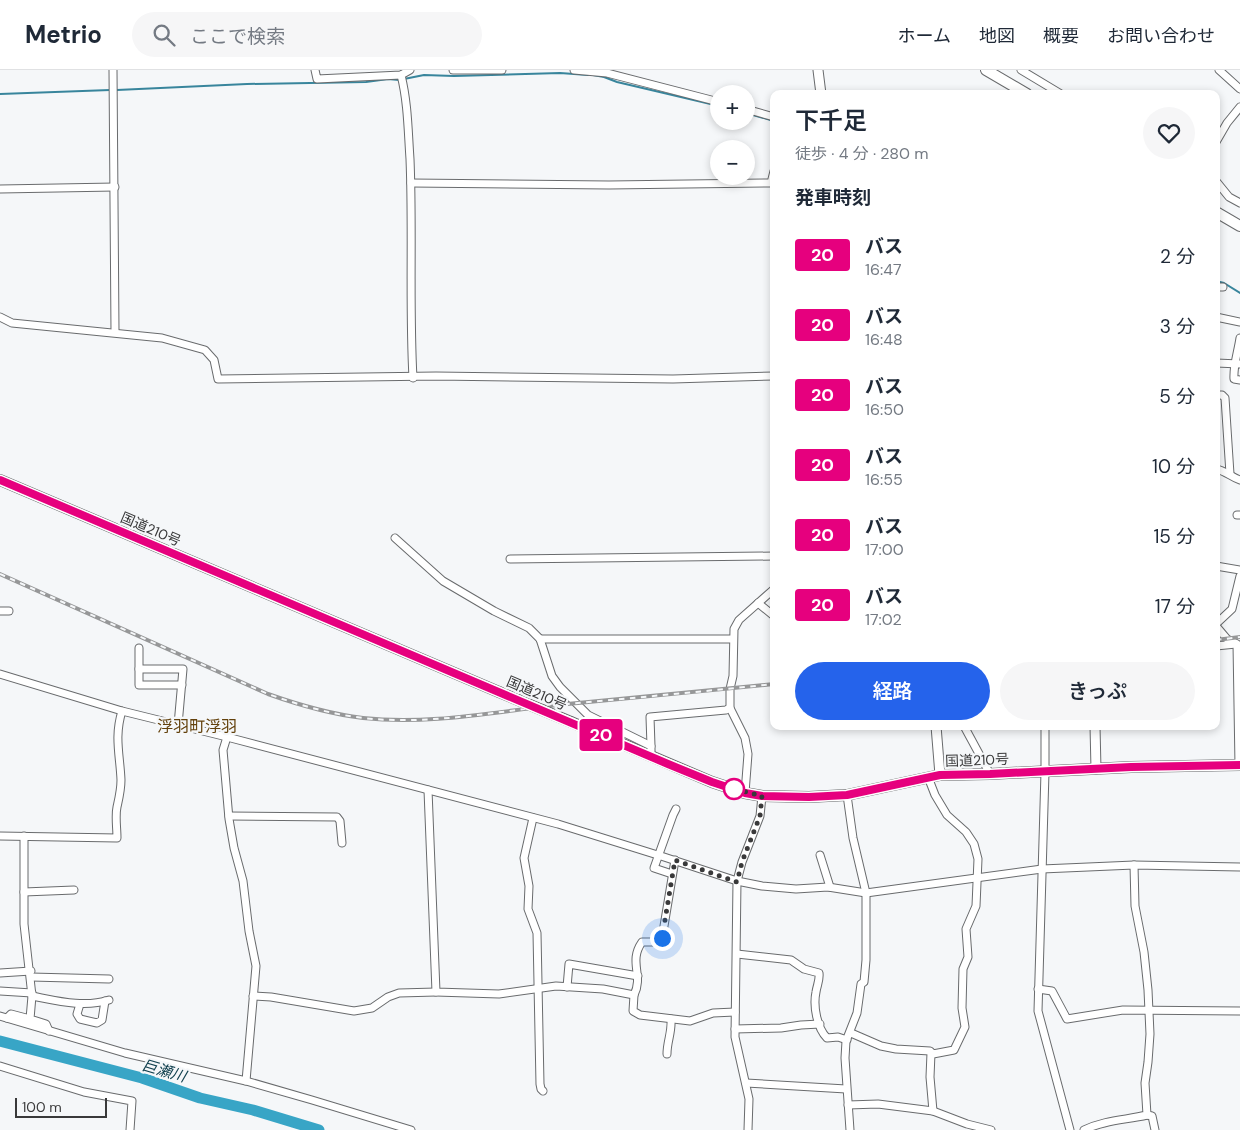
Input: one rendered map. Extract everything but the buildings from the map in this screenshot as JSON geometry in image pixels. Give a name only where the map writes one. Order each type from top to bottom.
[{"type":"highway","points":[[986,70],[1021,90]]},
{"type":"highway","points":[[1220,214],[1240,226]]},
{"type":"highway","name":"国道210号","points":[[0,480],[571,722],[651,751],[712,782],[745,793],[762,796],[809,797],[847,795],[928,776],[940,775],[1131,767],[1240,766]]},
{"type":"main road","points":[[818,70],[820,90]]},
{"type":"main road","points":[[936,730],[940,775]]},
{"type":"main road","points":[[1095,730],[1096,769]]},
{"type":"street","points":[[113,70],[115,332]]},
{"type":"street","points":[[315,70],[317,79],[403,80]]},
{"type":"street","points":[[410,70],[403,80],[407,105],[411,183],[411,346],[413,378]]},
{"type":"street","points":[[453,70],[502,70]]},
{"type":"street","points":[[574,70],[607,73],[710,100]]},
{"type":"street","points":[[1021,70],[1054,90]]},
{"type":"street","points":[[1219,70],[1240,89]]},
{"type":"street","points":[[1220,136],[1240,107]]},
{"type":"street","points":[[755,112],[770,116]]},
{"type":"street","points":[[411,183],[609,185],[770,183]]},
{"type":"street","points":[[1220,186],[1229,197],[1240,204]]},
{"type":"street","points":[[0,189],[115,187]]},
{"type":"street","points":[[0,317],[12,323],[162,338],[205,350],[214,360],[218,378],[413,378],[436,376],[673,379],[770,376]]},
{"type":"street","points":[[1220,318],[1240,322]]},
{"type":"street","points":[[1240,343],[1238,364],[1234,369],[1234,380],[1240,380]]},
{"type":"street","points":[[1220,363],[1238,364]]},
{"type":"street","points":[[1220,395],[1225,398],[1230,474]]},
{"type":"street","points":[[1220,470],[1240,480]]},
{"type":"street","points":[[394,538],[443,581],[494,611],[529,628],[540,639],[552,676],[560,687],[588,715],[651,751]]},
{"type":"street","points":[[510,559],[770,556]]},
{"type":"street","points":[[1220,567],[1240,570]]},
{"type":"street","points":[[1220,621],[1232,609],[1240,576]]},
{"type":"street","points":[[745,793],[748,754],[739,723],[730,708],[734,629],[739,620],[770,592]]},
{"type":"street","points":[[758,603],[770,613]]},
{"type":"street","points":[[0,612],[9,611]]},
{"type":"street","points":[[1220,630],[1227,639],[1239,644]]},
{"type":"street","points":[[540,639],[733,639]]},
{"type":"street","points":[[1220,646],[1239,644]]},
{"type":"street","points":[[1239,644],[1240,766]]},
{"type":"street","points":[[139,648],[139,685],[182,685]]},
{"type":"street","points":[[139,669],[183,668],[178,725]]},
{"type":"street","points":[[0,674],[122,712],[227,737],[533,818],[675,860],[737,882],[762,886],[796,889],[830,887],[866,893],[1042,870],[1134,866],[1240,867]]},
{"type":"street","points":[[651,751],[650,717],[726,710],[730,708]]},
{"type":"street","points":[[0,836],[117,838],[117,808],[120,799],[121,780],[117,746],[117,725],[122,712]]},
{"type":"street","points":[[966,730],[990,774]]},
{"type":"street","points":[[1045,730],[1038,1011],[1070,1130]]},
{"type":"street","points":[[227,737],[223,750],[229,816],[234,848],[243,880],[249,931],[256,966],[246,1082]]},
{"type":"street","points":[[737,954],[791,960],[804,969],[819,973],[820,978],[815,1000],[820,1024],[827,1038],[849,1036],[881,1046],[930,1051],[937,1054],[954,1050],[965,1029],[962,1008],[963,969],[968,957],[966,929],[976,906],[978,859],[974,844],[966,832],[947,815],[935,795],[928,776]]},
{"type":"street","points":[[428,790],[436,992]]},
{"type":"street","points":[[847,795],[853,838],[866,893],[866,960],[864,982],[861,984],[858,1013],[849,1036],[845,1058],[850,1130]]},
{"type":"street","points":[[748,1130],[749,1099],[735,1037],[737,882],[742,862],[760,816],[762,796]]},
{"type":"street","points":[[672,874],[654,868],[672,814],[676,810]]},
{"type":"street","points":[[229,816],[338,817],[342,844]]},
{"type":"street","points":[[533,818],[524,858],[529,886],[528,909],[537,929],[540,1084],[543,1091]]},
{"type":"street","points":[[24,836],[24,924],[31,974],[30,1019]]},
{"type":"street","points":[[820,855],[830,887]]},
{"type":"street","points":[[675,860],[662,938],[659,942],[642,942],[638,947],[635,960],[638,976],[634,995],[634,1011],[640,1015],[690,1021],[713,1013],[735,1012]]},
{"type":"street","points":[[1134,866],[1135,906],[1144,952],[1149,1009],[1150,1034],[1144,1083],[1147,1114]]},
{"type":"street","points":[[24,892],[74,890]]},
{"type":"street","points":[[567,987],[569,964],[638,976]]},
{"type":"street","points":[[0,973],[109,978]]},
{"type":"street","points":[[253,996],[271,997],[354,1011],[372,1008],[388,997],[399,993],[499,994],[539,988],[567,987],[603,989],[634,995]]},
{"type":"street","points":[[1038,989],[1052,991],[1067,1019],[1123,1010],[1240,1012]]},
{"type":"street","points":[[0,991],[32,994],[80,1004],[107,1000],[102,1020],[97,1023],[80,1019],[77,1014],[80,1004]]},
{"type":"street","points":[[3,1017],[11,1014],[30,1019],[46,1024],[49,1031]]},
{"type":"street","points":[[3,1017],[125,1053],[312,1100],[411,1130]]},
{"type":"street","points":[[667,1054],[667,1043],[672,1034],[671,1019]]},
{"type":"street","points":[[735,1029],[781,1028],[820,1024]]},
{"type":"street","points":[[931,1053],[930,1077],[933,1111]]},
{"type":"street","points":[[0,1066],[84,1092],[132,1101],[130,1130]]},
{"type":"street","points":[[746,1083],[846,1089]]},
{"type":"street","points":[[848,1105],[878,1104],[933,1111],[966,1124],[991,1130]]},
{"type":"street","points":[[1084,1130],[1097,1124],[1130,1119],[1147,1114],[1152,1116],[1155,1130]]},
{"type":"waterway","points":[[117,90],[247,84],[366,82],[388,79],[399,80],[424,75],[560,73],[588,75]]},
{"type":"waterway","points":[[593,75],[710,104]]},
{"type":"waterway","points":[[0,94],[110,90]]},
{"type":"waterway","points":[[755,116],[770,120]]},
{"type":"waterway","points":[[1220,282],[1240,293]]},
{"type":"waterway","name":"巨瀬川","points":[[0,1041],[142,1078],[200,1098],[253,1110],[319,1130]]},
{"type":"railway","points":[[0,574],[268,694],[315,709],[363,718],[417,720],[471,716],[551,706],[770,684]]},
{"type":"railway","points":[[1220,640],[1240,637]]},
{"type":"bus line","name":"20","points":[[0,480],[668,764],[745,793],[762,796],[828,797],[867,792],[928,776],[940,775],[1131,767],[1240,765]]},
{"type":"district","name":"浮羽町浮羽","points":[[197,726]]},
{"type":"route","points":[[662,938],[675,860],[737,882],[742,862],[760,816],[762,796],[734,789]]}]
